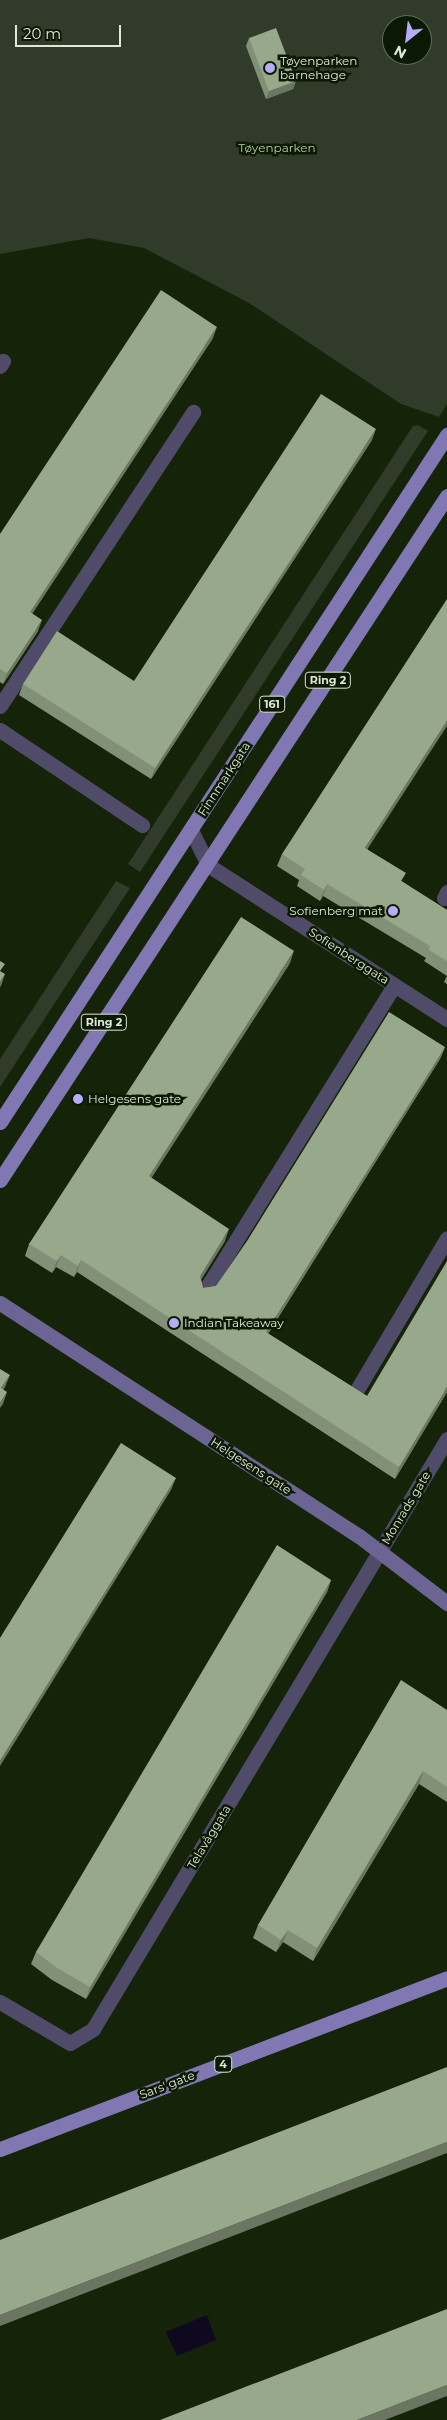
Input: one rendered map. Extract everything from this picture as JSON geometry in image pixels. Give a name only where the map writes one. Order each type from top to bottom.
[{"type":"main road","name":"Finnmarkgata","points":[[0,1122],[447,435]]},
{"type":"main road","name":"Ring 2","points":[[0,1180],[208,865],[447,496]]},
{"type":"main road","name":"Sars' gate","points":[[0,2149],[447,1978]]},
{"type":"street","points":[[0,706],[193,412]]},
{"type":"street","points":[[0,730],[142,825]]},
{"type":"street","points":[[191,830],[208,865]]},
{"type":"street","name":"Sofienberggata","points":[[208,865],[447,1019]]},
{"type":"street","points":[[204,1292],[394,985]]},
{"type":"street","points":[[358,1388],[447,1238]]},
{"type":"street","name":"Helgesens gate","points":[[0,1303],[381,1551],[447,1603]]},
{"type":"street","name":"Monrads gate","points":[[381,1551],[447,1439]]},
{"type":"street","name":"Telavåggata","points":[[0,2002],[70,2043],[94,2029],[381,1551]]},
{"type":"green space","name":"Tøyenparken","points":[[0,0],[447,0],[447,404],[439,417],[401,404],[249,303],[144,248],[89,238],[0,254]]},
{"type":"green space","points":[[418,425],[428,431],[140,872],[128,864],[413,426]]},
{"type":"green space","points":[[116,881],[130,888],[0,1087],[0,1059]]},
{"type":"shaded area","points":[[207,2315],[216,2340],[177,2356],[166,2332]]},
{"type":"building","name":"Tøyenparken barnehage","points":[[276,28],[296,81],[269,91],[249,38]]},
{"type":"building","points":[[161,290],[217,327],[30,612],[42,620],[7,673],[0,669],[0,534]]},
{"type":"building","points":[[321,394],[376,429],[155,768],[23,684],[57,631],[134,681]]},
{"type":"building","points":[[447,599],[447,721],[365,848],[406,873],[401,881],[447,910],[447,961],[429,950],[430,946],[327,884],[324,890],[301,875],[305,869],[282,854]]},
{"type":"building","points":[[241,917],[294,951],[149,1176],[229,1229],[200,1276],[203,1288],[216,1286],[247,1241],[389,1012],[445,1047],[266,1332],[367,1396],[447,1261],[447,1387],[399,1467],[81,1260],[78,1266],[61,1255],[57,1261],[29,1244]]},
{"type":"building","points":[[0,961],[5,964],[0,971]]},
{"type":"building","points":[[0,971],[5,974],[0,982]]},
{"type":"building","points":[[0,1369],[10,1375],[1,1388],[7,1392],[0,1403]]},
{"type":"building","points":[[121,1443],[176,1478],[0,1761],[0,1638]]},
{"type":"building","points":[[277,1545],[331,1580],[90,1987],[57,1968],[36,1952]]},
{"type":"building","points":[[401,1680],[447,1710],[447,1787],[423,1771],[317,1948],[288,1930],[281,1940],[258,1925]]},
{"type":"building","points":[[447,2067],[447,2142],[0,2315],[0,2240]]},
{"type":"building","points":[[447,2309],[447,2385],[357,2420],[160,2420]]},
{"type":"place","name":"Tøyenparken barnehage","points":[[270,68]]},
{"type":"place","name":"Sofienberg mat","points":[[393,911]]},
{"type":"place","name":"Helgesens gate","points":[[78,1099]]},
{"type":"place","name":"Indian Takeaway","points":[[174,1323]]}]
